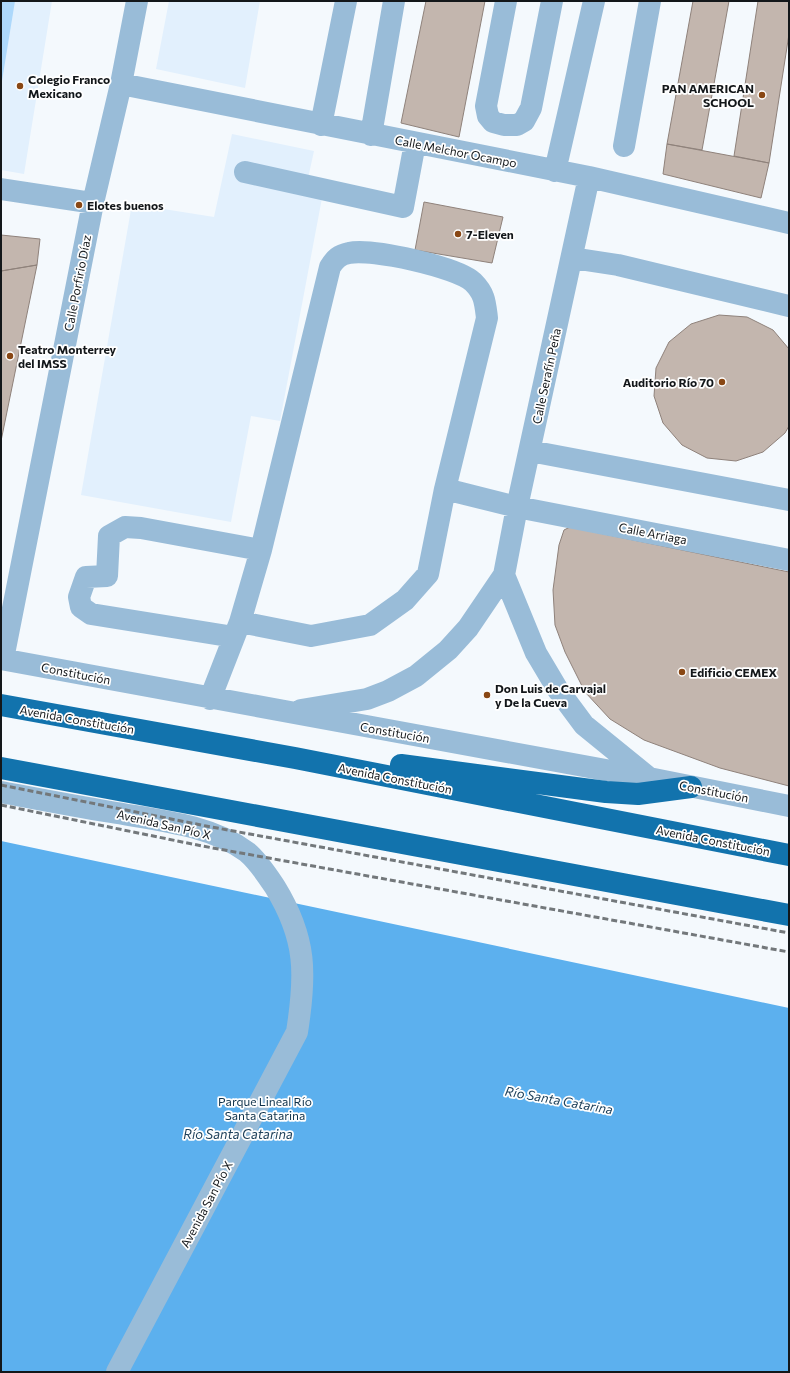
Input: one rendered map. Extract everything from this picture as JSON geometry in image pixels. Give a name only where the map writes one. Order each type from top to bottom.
[{"type":"highway","name":"Avenida Constitución","points":[[1,705],[295,758],[789,855]]},
{"type":"highway","points":[[295,758],[392,764],[606,792],[638,794],[691,787]]},
{"type":"highway","points":[[1,768],[789,915]]},
{"type":"street","name":"Calle Porfirio Díaz","points":[[2,659],[93,203],[121,84],[137,1]]},
{"type":"street","points":[[321,125],[346,1]]},
{"type":"street","points":[[371,135],[394,1]]},
{"type":"street","points":[[506,1],[486,106],[488,116],[493,122],[517,125],[524,121],[531,108],[552,1]]},
{"type":"street","points":[[555,171],[594,1]]},
{"type":"street","points":[[624,146],[650,1]]},
{"type":"street","name":"Calle Melchor Ocampo","points":[[121,84],[371,135],[589,177],[789,223]]},
{"type":"street","points":[[245,172],[404,207],[415,143]]},
{"type":"street","name":"Calle Serafín Peña","points":[[286,713],[367,699],[388,691],[416,676],[448,650],[468,628],[504,575],[517,506],[589,177]]},
{"type":"street","points":[[1,189],[93,203]]},
{"type":"street","points":[[210,699],[237,629],[260,550],[330,267],[337,257],[350,252],[379,254],[437,265],[472,281],[484,295],[487,318],[445,489],[428,574],[405,600],[370,625],[311,636],[237,629],[91,614],[81,608],[79,597],[86,578],[107,576],[109,536],[125,527],[141,528],[260,550]]},
{"type":"street","points":[[572,258],[618,265],[789,306]]},
{"type":"street","points":[[530,451],[789,500]]},
{"type":"street","name":"Calle Arriaga","points":[[445,489],[517,506],[789,560]]},
{"type":"street","points":[[504,575],[536,653],[558,690],[584,725],[649,778]]},
{"type":"street","name":"Constitución","points":[[2,659],[286,713],[649,778],[789,806]]},
{"type":"street","name":"Avenida San Pío X","points":[[1,792],[161,821],[198,830],[223,839],[247,853],[265,872],[280,895],[296,929],[303,959],[303,996],[297,1032],[116,1370]]},
{"type":"shaded area","name":"Colegio Franco Mexicano","points":[[1,1],[52,1],[24,174],[1,170]]},
{"type":"shaded area","points":[[1,1],[15,1],[1,87]]},
{"type":"shaded area","points":[[169,1],[260,1],[245,88],[156,69]]},
{"type":"shaded area","points":[[232,134],[314,151],[305,192],[322,198],[280,421],[251,416],[231,522],[81,495],[132,204],[214,217]]},
{"type":"water","name":"Río Santa Catarina","points":[[1,841],[789,1008],[789,1372],[1,1372]]},
{"type":"building","points":[[426,1],[485,1],[459,137],[401,123]]},
{"type":"building","points":[[693,1],[729,1],[702,150],[667,144]]},
{"type":"building","name":"PAN AMERICAN SCHOOL","points":[[758,1],[789,1],[789,34],[769,163],[734,156]]},
{"type":"building","points":[[667,144],[769,163],[761,198],[663,174]]},
{"type":"building","name":"7-Eleven","points":[[424,202],[503,217],[492,263],[415,250]]},
{"type":"building","points":[[1,235],[40,239],[37,265],[1,271]]},
{"type":"building","name":"Teatro Monterrey del IMSS","points":[[37,265],[1,441],[1,271]]},
{"type":"building","name":"Auditorio Río 70","points":[[719,315],[747,317],[773,330],[789,349],[789,426],[785,433],[763,452],[736,461],[707,458],[682,445],[663,423],[654,396],[656,368],[669,342],[691,324]]},
{"type":"building","name":"Edificio CEMEX","points":[[570,527],[789,572],[789,786],[720,768],[644,740],[610,719],[585,692],[565,652],[555,625],[553,590],[559,545],[564,530]]},
{"type":"railway","points":[[1,785],[206,826],[789,933]]},
{"type":"railway","points":[[1,805],[202,846],[789,952]]},
{"type":"place","name":"Colegio Franco Mexicano","points":[[20,86]]},
{"type":"place","name":"PAN AMERICAN SCHOOL","points":[[762,95]]},
{"type":"place","name":"Elotes buenos","points":[[79,205]]},
{"type":"place","name":"7-Eleven","points":[[458,234]]},
{"type":"place","name":"Teatro Monterrey del IMSS","points":[[10,356]]},
{"type":"place","name":"Auditorio Río 70","points":[[722,382]]},
{"type":"place","name":"Edificio CEMEX","points":[[682,672]]},
{"type":"place","name":"Don Luis de Carvajal y De la Cueva","points":[[487,695]]},
{"type":"park label","name":"Parque Lineal Río Santa Catarina","points":[[265,1108]]}]
